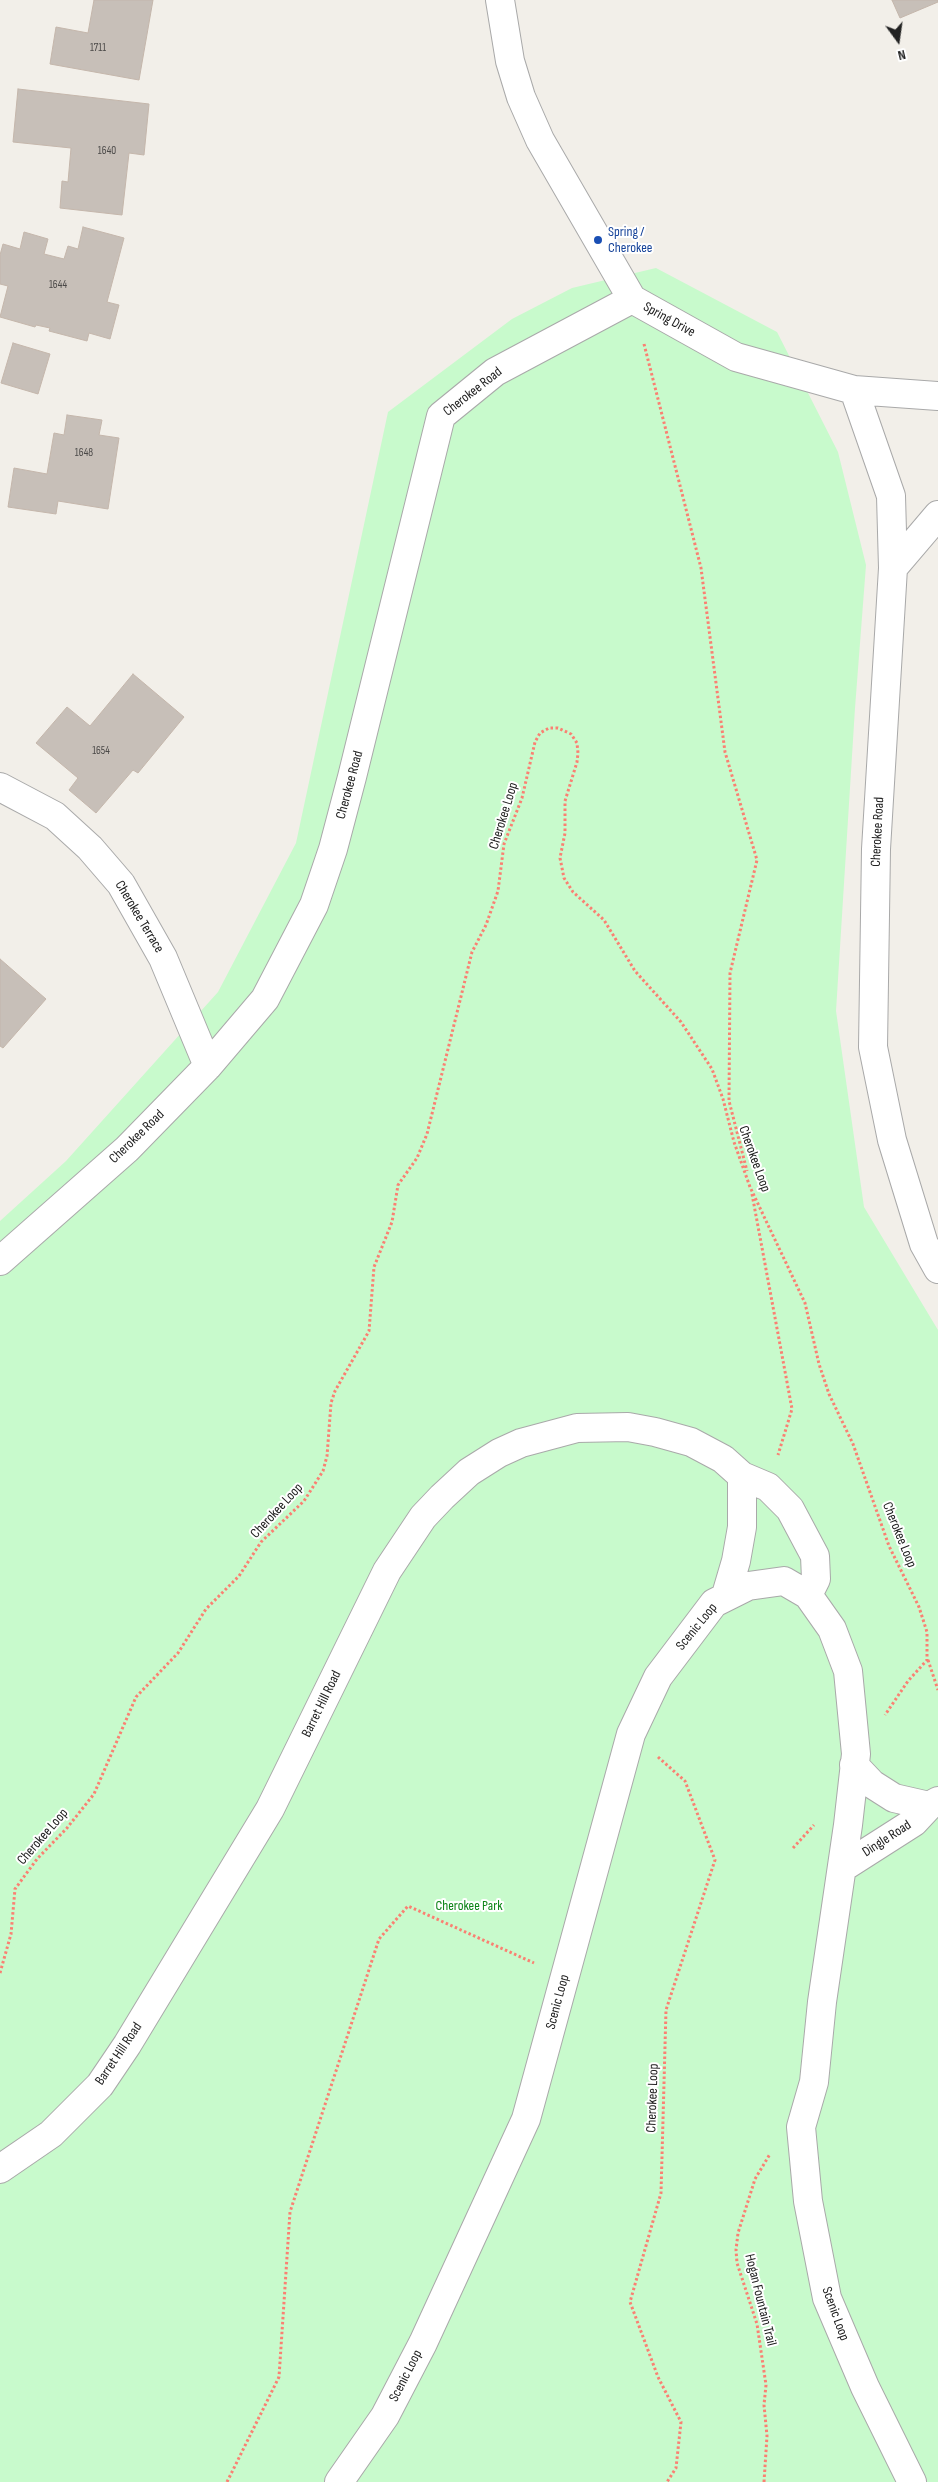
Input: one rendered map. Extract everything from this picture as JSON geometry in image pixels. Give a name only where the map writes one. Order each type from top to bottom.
[{"type":"street","name":"Spring Drive","points":[[500,0],[510,61],[521,97],[540,140],[632,299],[736,357],[854,390],[938,396]]},
{"type":"street","name":"Cherokee Road","points":[[0,1261],[127,1149],[208,1066],[265,999],[314,905],[333,848],[441,416],[495,372],[632,299]]},
{"type":"street","name":"Cherokee Road","points":[[854,390],[891,496],[893,568],[876,849],[873,1046],[892,1140],[924,1244],[938,1269]]},
{"type":"street","points":[[893,568],[938,516]]},
{"type":"street","name":"Cherokee Terrace","points":[[0,787],[55,816],[90,848],[121,884],[163,958],[208,1066]]},
{"type":"street","name":"Barret Hill Road","points":[[0,2169],[51,2134],[100,2085],[270,1809],[388,1572],[423,1517],[469,1472],[499,1453],[545,1436],[578,1428],[628,1427],[664,1434],[691,1442],[723,1459],[742,1476],[768,1487],[790,1509],[815,1556],[816,1579],[808,1596]]},
{"type":"street","points":[[726,1595],[736,1561],[742,1527],[742,1476]]},
{"type":"street","name":"Scenic Loop","points":[[339,2482],[385,2416],[423,2343],[526,2119],[631,1734],[658,1677],[714,1603],[726,1595],[748,1586],[784,1581],[808,1596],[832,1629],[848,1671],[855,1759],[842,1868],[822,2002],[814,2082],[801,2127],[808,2201],[826,2298],[865,2387],[912,2482]]},
{"type":"street","name":"Dingle Road","points":[[855,1759],[872,1784],[894,1798],[934,1803]]},
{"type":"street","name":"Dingle Road","points":[[842,1868],[914,1822],[934,1803]]},
{"type":"path","points":[[632,299],[701,568],[725,752],[757,860],[730,973],[730,1101],[750,1187],[792,1409],[768,1487]]},
{"type":"path","name":"Cherokee Loop","points":[[0,1973],[11,1934],[15,1889],[37,1860],[67,1828],[94,1794],[136,1697],[178,1653],[206,1609],[239,1576],[262,1542],[304,1501],[323,1470],[327,1456],[331,1403],[335,1391],[369,1332],[374,1267],[392,1222],[398,1185],[417,1158],[428,1134],[472,952],[486,925],[498,891],[504,844],[522,798],[534,742],[540,733],[549,728],[558,728],[572,734],[577,748],[577,762],[565,801],[564,834],[560,858],[564,878],[573,892],[604,920],[635,971],[681,1022],[712,1069],[750,1187],[805,1303],[819,1364],[829,1394],[852,1444],[889,1546],[919,1607],[927,1632],[927,1660]]},
{"type":"path","points":[[927,1660],[938,1690]]},
{"type":"path","points":[[855,1759],[875,1739],[892,1703],[927,1660]]},
{"type":"path","name":"Cherokee Loop","points":[[631,1734],[685,1781],[715,1860],[666,2010],[661,2193],[630,2302],[658,2377],[681,2422],[676,2468],[667,2482]]},
{"type":"path","points":[[227,2482],[279,2376],[290,2212],[379,1939],[408,1906],[565,1976]]},
{"type":"path","name":"Hogan Fountain Trail","points":[[764,2482],[767,2436],[764,2405],[766,2384],[757,2324],[737,2263],[736,2250],[738,2233],[755,2179],[775,2147]]},
{"type":"green space","name":"Cherokee Park","points":[[656,268],[777,332],[838,452],[866,565],[836,1011],[864,1207],[938,1330],[938,2482],[0,2482],[0,1221],[66,1161],[218,992],[296,843],[388,412],[512,319],[572,288]]},
{"type":"building","points":[[94,0],[153,0],[139,80],[50,64],[56,27],[88,33]]},
{"type":"building","points":[[892,0],[938,0],[938,2],[900,18]]},
{"type":"building","points":[[18,89],[149,104],[144,155],[129,153],[122,215],[60,208],[62,181],[68,182],[71,148],[13,142]]},
{"type":"building","points":[[83,227],[124,238],[107,302],[119,305],[110,339],[89,333],[87,341],[49,331],[50,328],[36,325],[35,327],[0,317],[8,286],[0,284],[0,255],[3,244],[20,249],[24,232],[48,239],[44,254],[64,259],[68,246],[78,249]]},
{"type":"building","points":[[13,343],[50,354],[38,394],[1,383]]},
{"type":"building","points":[[67,415],[102,420],[99,435],[119,438],[108,509],[58,501],[56,514],[8,507],[14,468],[47,474],[54,433],[64,435]]},
{"type":"building","points":[[133,674],[184,717],[138,773],[133,770],[96,813],[69,790],[78,778],[36,743],[67,707],[90,726]]},
{"type":"building","points":[[0,959],[46,999],[3,1048],[0,1046]]},
{"type":"place","name":"Spring / Cherokee","points":[[598,240]]}]
